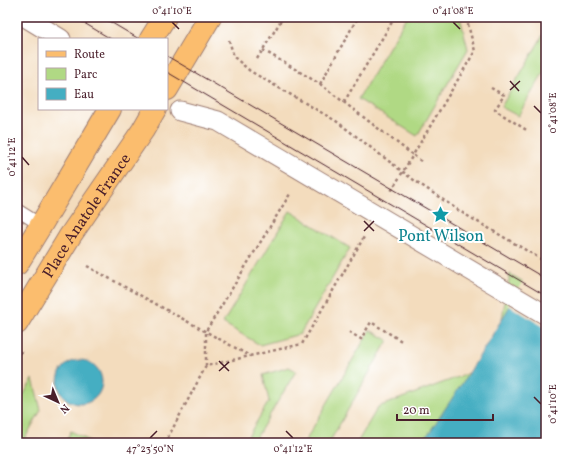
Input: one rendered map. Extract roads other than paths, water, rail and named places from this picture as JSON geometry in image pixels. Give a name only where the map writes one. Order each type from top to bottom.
[{"type":"main road","points":[[152,38],[164,17]]},
{"type":"main road","points":[[168,87],[210,17]]},
{"type":"main road","name":"Place Anatole France","points":[[17,264],[109,110]]},
{"type":"main road","name":"Place Anatole France","points":[[17,323],[70,236],[143,130],[154,110]]},
{"type":"street","points":[[25,17],[60,38]]},
{"type":"street","points":[[180,111],[218,121],[546,315]]},
{"type":"lane","points":[[17,210],[41,225]]},
{"type":"water","points":[[546,247],[546,443],[419,443],[429,433],[469,373]]},
{"type":"water","points":[[76,360],[84,360],[96,366],[102,378],[102,386],[96,398],[84,404],[76,404],[64,398],[58,386],[58,378],[64,366]]},
{"type":"tram line","points":[[74,17],[109,38]]},
{"type":"tram line","points":[[102,17],[137,38]]},
{"type":"tram line","points":[[168,57],[546,279]]},
{"type":"tram line","points":[[168,73],[546,296]]},
{"type":"place","name":"Pont Wilson","points":[[441,214]]}]
